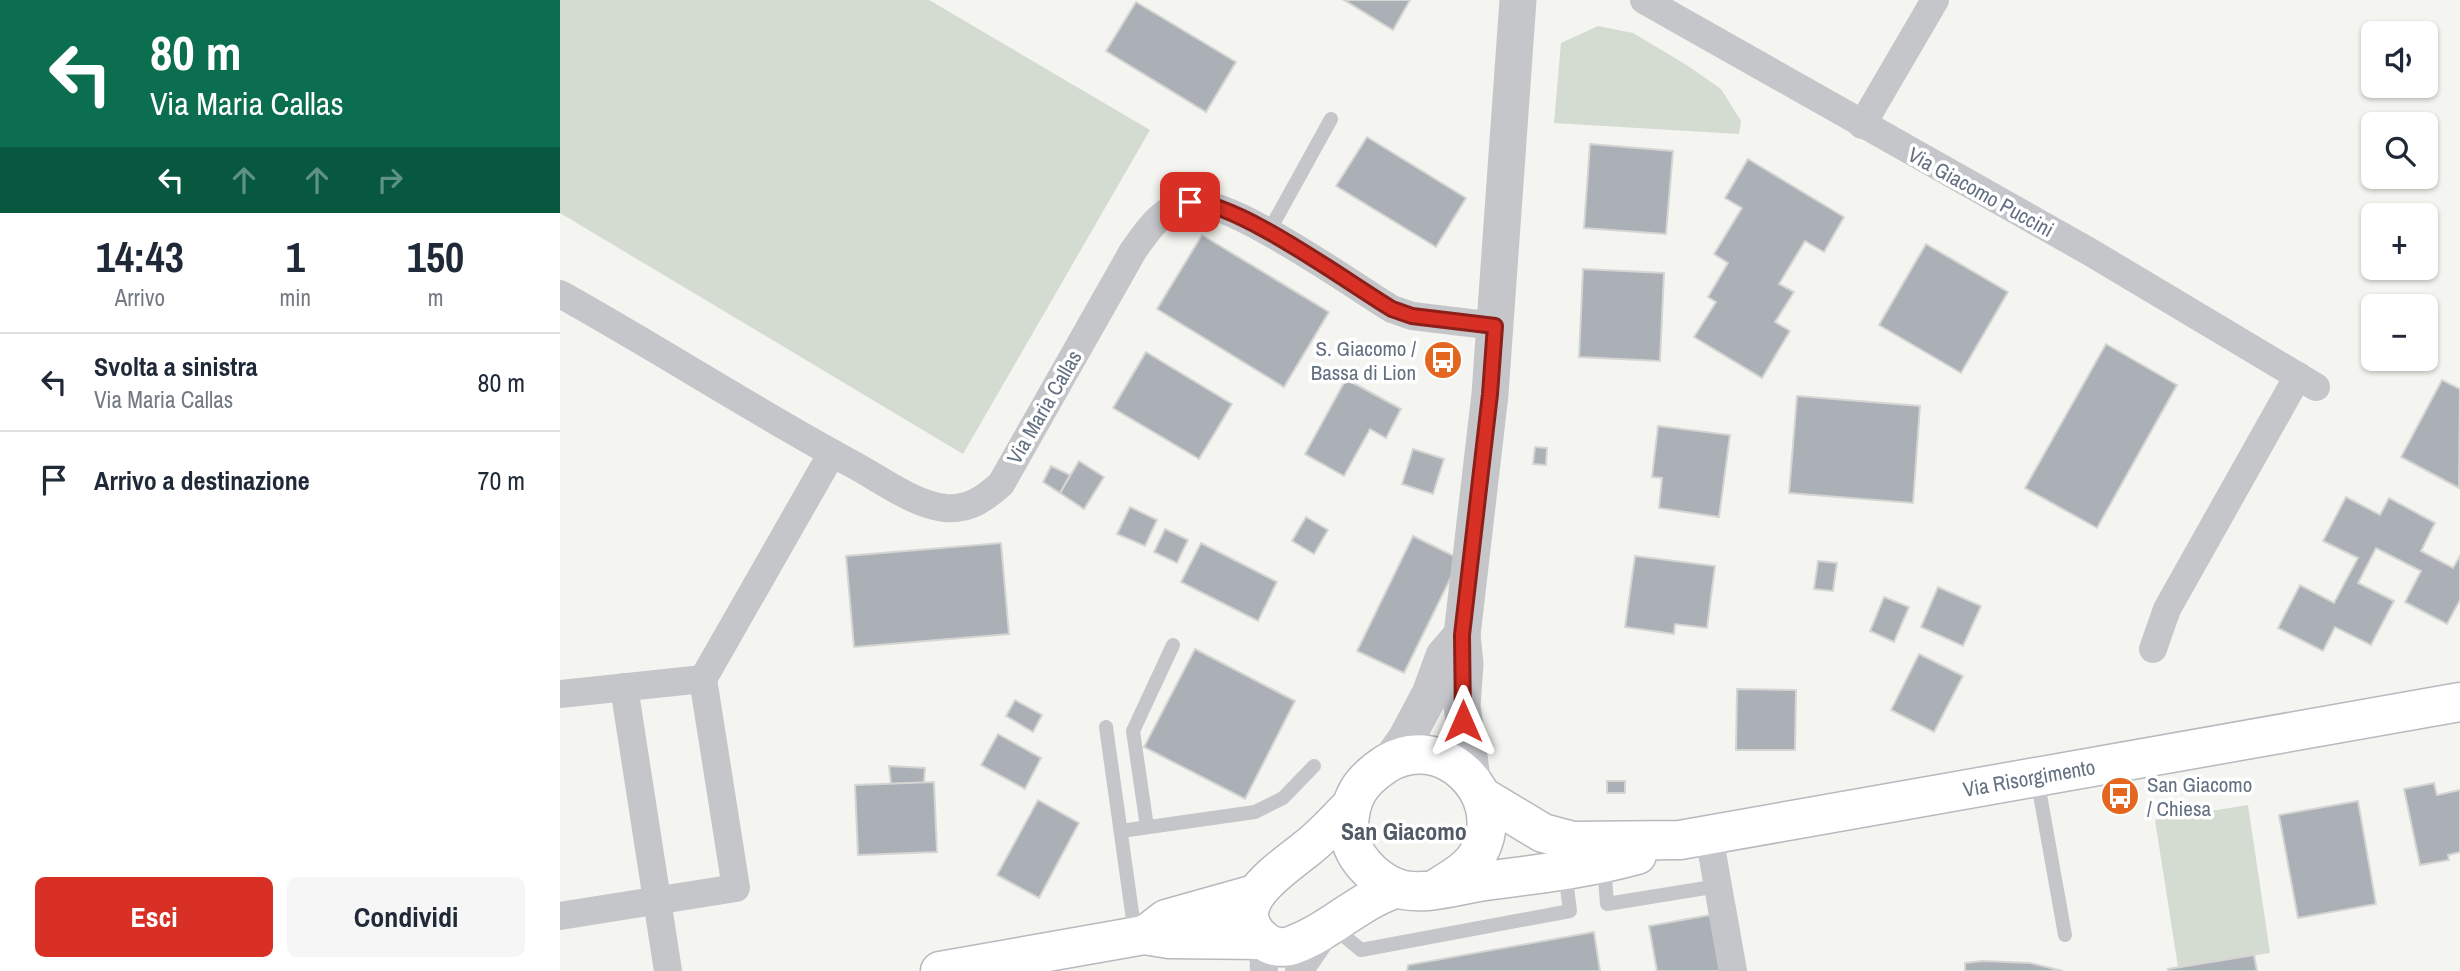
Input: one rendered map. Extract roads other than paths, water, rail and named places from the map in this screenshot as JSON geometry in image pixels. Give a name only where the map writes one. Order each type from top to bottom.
[{"type":"main road","name":"Via Risorgimento","points":[[1437,888],[1564,872],[1604,864],[1695,838],[2460,702]]},
{"type":"main road","points":[[1140,936],[1166,919],[1255,894],[1349,808],[1363,782],[1389,763],[1410,756],[1435,757],[1458,765],[1477,787],[1487,822],[1480,850],[1462,873],[1437,888],[1418,891],[1397,888],[1360,862],[1350,838],[1349,808]]},
{"type":"main road","name":"Via Risorgimento","points":[[1477,787],[1543,833],[1573,841],[1695,838]]},
{"type":"main road","points":[[940,971],[1140,936],[1264,956],[1278,947],[1291,946],[1331,925],[1371,897],[1397,888]]},
{"type":"main road","points":[[1255,894],[1250,915],[1264,956]]},
{"type":"street","points":[[1477,787],[1462,706],[1465,664],[1462,635],[1490,394],[1518,0]]},
{"type":"street","name":"Via Giacomo Puccini","points":[[1644,0],[2090,252],[2307,382],[2167,609],[2152,649]]},
{"type":"street","points":[[1862,125],[1935,0]]},
{"type":"street","name":"Via Maria Callas","points":[[560,294],[832,453],[922,502],[962,508],[982,501],[1000,484],[1133,251],[1157,219],[1172,208],[1205,202],[1234,212],[1392,309],[1412,316],[1495,326]]},
{"type":"street","points":[[560,916],[736,888],[703,679],[832,453]]},
{"type":"street","points":[[1389,763],[1406,739],[1430,694],[1444,656],[1462,635]]},
{"type":"street","points":[[560,675],[589,691]]},
{"type":"street","points":[[560,694],[703,679]]},
{"type":"street","points":[[624,687],[668,971]]},
{"type":"street","points":[[1695,838],[1718,886],[1733,971]]},
{"type":"street","points":[[1299,971],[1331,925]]},
{"type":"lane","points":[[1268,233],[1331,119]]},
{"type":"lane","points":[[1147,828],[1133,731],[1172,645]]},
{"type":"lane","points":[[1107,727],[1121,831],[1140,936]]},
{"type":"lane","points":[[1121,831],[1255,811],[1283,798],[1314,766]]},
{"type":"lane","points":[[2038,778],[2065,935]]},
{"type":"lane","points":[[1604,864],[1606,905],[1718,886]]},
{"type":"lane","points":[[1331,925],[1361,950],[1570,911],[1564,872]]},
{"type":"place","name":"S. Giacomo / Bassa di Lion","points":[[1443,360]]},
{"type":"place","name":"San Giacomo / Chiesa","points":[[2120,796]]},
{"type":"district","name":"San Giacomo","points":[[1404,831]]}]
